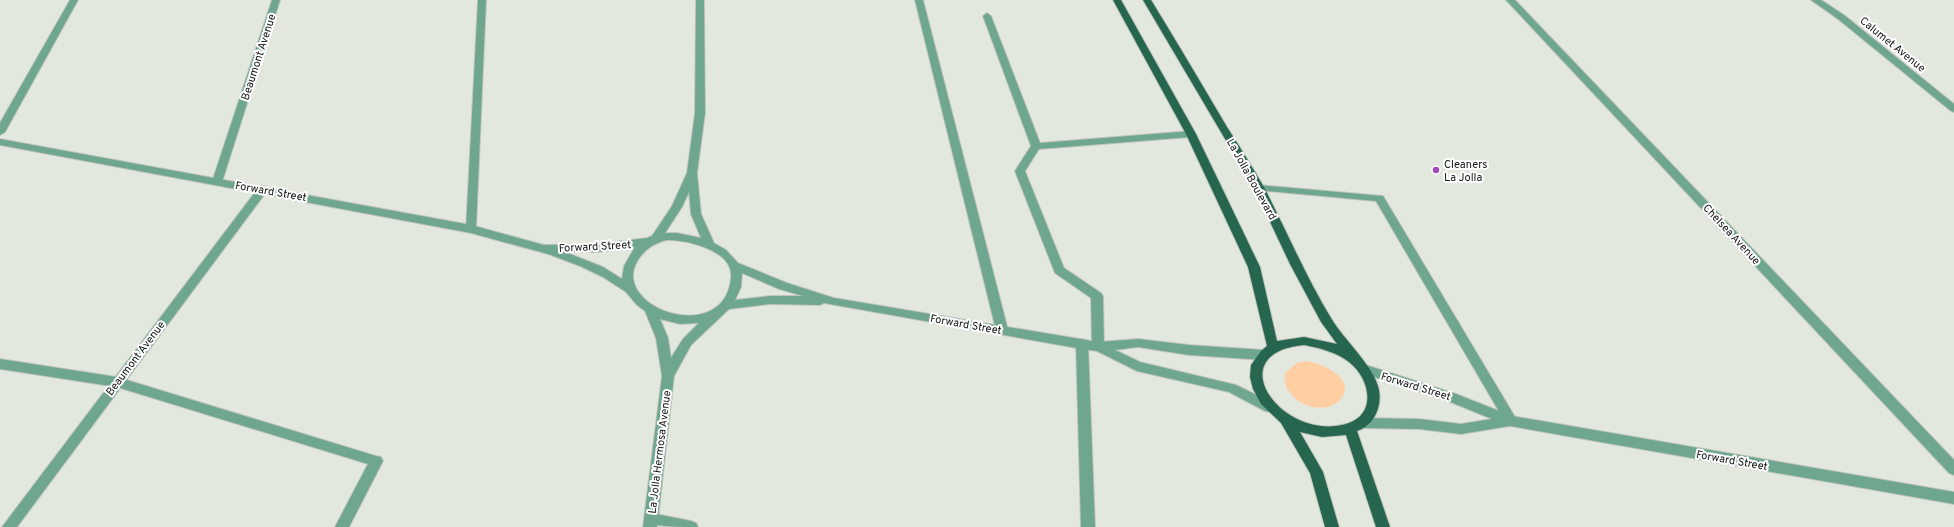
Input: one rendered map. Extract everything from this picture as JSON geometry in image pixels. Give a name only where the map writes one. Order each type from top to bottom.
[{"type":"main road","points":[[1117,0],[1191,134],[1254,267],[1269,351]]},
{"type":"main road","name":"La Jolla Boulevard","points":[[1147,0],[1259,188],[1296,264],[1328,322],[1355,360]]},
{"type":"main road","points":[[1304,341],[1322,343],[1340,350],[1355,360],[1366,370],[1376,394],[1374,406],[1369,415],[1356,426],[1329,432],[1307,429],[1286,420],[1269,406],[1259,390],[1256,375],[1259,364],[1269,351],[1287,343],[1304,341]]},
{"type":"main road","points":[[1286,420],[1316,472],[1332,527]]},
{"type":"main road","points":[[1356,426],[1383,527]]},
{"type":"street","points":[[0,132],[74,0]]},
{"type":"street","name":"Beaumont Avenue","points":[[217,182],[276,0]]},
{"type":"street","points":[[471,229],[482,0]]},
{"type":"street","points":[[700,0],[700,113],[692,173],[696,214],[710,245]]},
{"type":"street","points":[[919,0],[1002,330]]},
{"type":"street","name":"Chelsea Avenue","points":[[1510,0],[1954,469]]},
{"type":"street","name":"Calumet Avenue","points":[[1815,0],[1841,17],[1954,109]]},
{"type":"street","points":[[987,16],[1036,146]]},
{"type":"street","points":[[1036,146],[1191,134]]},
{"type":"street","name":"Forward Street","points":[[0,142],[217,182],[263,189],[471,229],[541,248],[599,270],[631,289]]},
{"type":"street","points":[[1036,146],[1020,171],[1059,270],[1097,296],[1098,347]]},
{"type":"street","points":[[653,240],[676,236],[694,238],[710,245],[724,254],[733,265],[737,274],[736,285],[722,309],[705,318],[681,320],[663,315],[650,309],[631,289],[627,280],[628,266],[636,252],[653,240],[677,207],[692,173]]},
{"type":"street","points":[[1259,188],[1379,198],[1511,421]]},
{"type":"street","name":"Beaumont Avenue","points":[[9,527],[263,189]]},
{"type":"street","name":"Forward Street","points":[[541,248],[598,248],[653,240]]},
{"type":"street","name":"Forward Street","points":[[733,265],[783,286],[834,302]]},
{"type":"street","name":"Forward Street","points":[[722,309],[770,300],[834,302],[1082,344],[1098,347],[1137,366],[1232,388],[1269,406]]},
{"type":"street","name":"La Jolla Hermosa Avenue","points":[[650,309],[662,338],[668,376],[651,523]]},
{"type":"street","name":"La Jolla Hermosa Avenue","points":[[668,376],[687,342],[722,309]]},
{"type":"street","name":"Forward Street","points":[[1098,347],[1138,343],[1189,350],[1269,351]]},
{"type":"street","points":[[1082,344],[1088,527]]},
{"type":"street","points":[[0,364],[117,382],[376,461],[342,527]]},
{"type":"street","name":"Forward Street","points":[[1366,370],[1452,397],[1511,421],[1954,498]]},
{"type":"street","name":"Forward Street","points":[[1356,426],[1419,424],[1461,429],[1511,421]]},
{"type":"street","points":[[651,523],[691,527]]},
{"type":"shaded area","points":[[1306,361],[1328,368],[1341,378],[1345,391],[1337,403],[1331,406],[1319,408],[1312,407],[1306,405],[1290,394],[1285,381],[1285,373],[1297,363]]},
{"type":"place","name":"Cleaners La Jolla","points":[[1436,170]]}]
